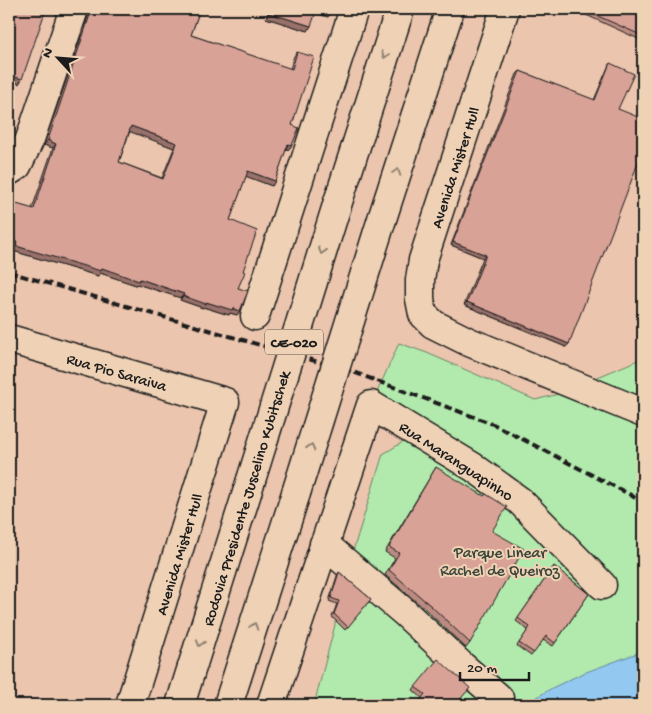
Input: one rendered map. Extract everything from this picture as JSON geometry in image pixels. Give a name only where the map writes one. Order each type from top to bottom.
[{"type":"main road","points":[[9,172],[17,166],[30,139],[74,9]]},
{"type":"main road","points":[[255,316],[354,9]]},
{"type":"main road","name":"Rodovia Presidente Juscelino Kubitschek","points":[[180,705],[400,9]]},
{"type":"main road","name":"CE-020","points":[[228,705],[450,9]]},
{"type":"main road","name":"Avenida Mister Hull","points":[[504,10],[423,260],[420,280],[420,299],[423,314],[433,324],[469,342],[643,413]]},
{"type":"main road","name":"Rua Pio Saraiva","points":[[9,339],[82,362],[225,402]]},
{"type":"main road","name":"Avenida Mister Hull","points":[[130,705],[225,402]]},
{"type":"main road","name":"Rua Maranguapinho","points":[[324,544],[372,404],[473,467],[520,501],[602,584]]},
{"type":"main road","points":[[272,705],[324,544],[404,612],[499,698]]},
{"type":"green space","name":"Parque Linear Rachel de Queiroz","points":[[399,343],[427,353],[535,400],[555,395],[643,358],[643,695],[590,705],[314,705],[335,625],[336,606],[383,454],[425,429],[374,399]]},
{"type":"water","points":[[643,651],[643,705],[524,705],[552,688],[581,674]]},
{"type":"building","points":[[9,9],[46,9],[22,79],[9,75]]},
{"type":"building","points":[[92,9],[200,9],[191,35],[292,69],[297,52],[314,57],[292,125],[299,128],[292,145],[288,144],[275,181],[248,171],[230,220],[257,231],[243,271],[245,272],[238,288],[248,291],[240,311],[206,302],[206,304],[183,296],[184,294],[140,279],[139,281],[102,268],[101,271],[16,246],[17,242],[9,240],[9,202],[34,209],[56,144],[48,140]],"holes":[[[131,126],[177,143],[163,179],[119,162]]]},
{"type":"building","points":[[271,9],[317,9],[311,26],[269,13]]},
{"type":"building","points":[[321,9],[332,9],[331,12]]},
{"type":"building","points":[[582,9],[643,9],[643,36]]},
{"type":"building","points":[[610,63],[634,74],[618,109],[643,119],[643,150],[569,344],[467,302],[486,255],[453,242],[520,71],[595,100]]},
{"type":"building","points":[[436,467],[484,496],[486,494],[507,507],[492,531],[524,549],[470,643],[389,570],[399,553],[389,547]]},
{"type":"building","points":[[554,566],[589,594],[555,643],[546,636],[534,653],[519,643],[530,627],[518,618]]},
{"type":"building","points":[[339,572],[371,599],[348,627],[334,614],[339,601],[331,598]]},
{"type":"building","points":[[438,659],[470,688],[455,705],[416,705],[425,694],[415,687]]},
{"type":"railway","points":[[9,272],[353,372],[493,424],[643,503]]}]
